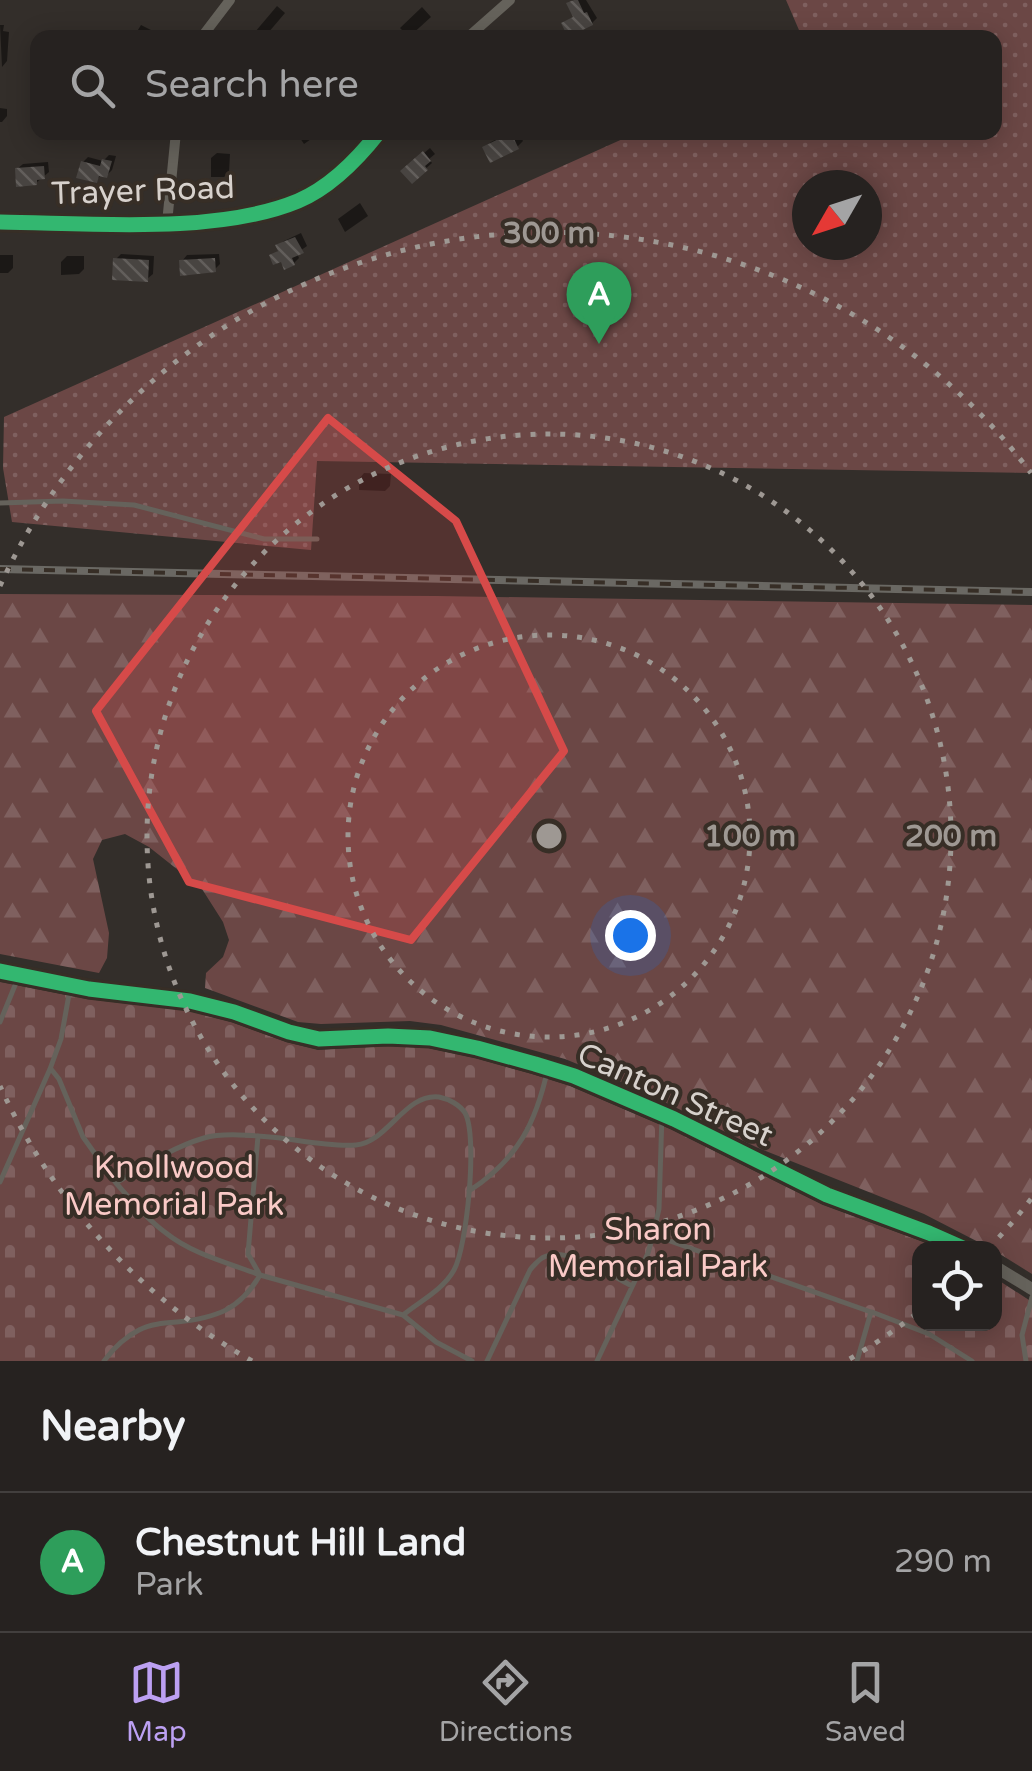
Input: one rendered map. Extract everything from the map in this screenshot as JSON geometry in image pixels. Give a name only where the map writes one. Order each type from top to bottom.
[{"type":"street","points":[[208,30],[230,0]]},
{"type":"street","points":[[476,30],[510,0]]},
{"type":"street","points":[[167,223],[175,140]]},
{"type":"street","name":"Trayer Road","points":[[0,222],[167,223],[245,216],[298,200],[328,183],[359,158],[374,140]]},
{"type":"street","name":"Canton Street","points":[[0,971],[71,986],[190,1001],[320,1039],[430,1038],[548,1068],[662,1114],[797,1182],[948,1241]]},
{"type":"street","points":[[1002,1271],[1032,1289]]},
{"type":"lane","points":[[0,504],[134,505],[264,539],[317,539]]},
{"type":"lane","points":[[0,1022],[20,976]]},
{"type":"lane","points":[[0,1182],[50,1069],[71,986]]},
{"type":"lane","points":[[469,1191],[500,1167],[521,1142],[540,1103],[548,1068]]},
{"type":"lane","points":[[50,1069],[83,1137],[116,1183],[169,1236],[203,1254],[260,1275],[403,1315],[436,1342],[472,1361]]},
{"type":"lane","points":[[116,1183],[207,1136],[258,1136],[358,1146],[376,1138],[418,1102],[441,1098],[457,1104],[468,1123],[469,1191],[458,1262],[434,1292],[403,1315]]},
{"type":"lane","points":[[598,1361],[653,1235],[662,1114]]},
{"type":"lane","points":[[258,1136],[248,1254],[260,1275]]},
{"type":"lane","points":[[653,1235],[928,1334],[972,1361]]},
{"type":"lane","points":[[486,1361],[530,1270],[540,1259],[556,1254],[574,1257],[632,1286]]},
{"type":"lane","points":[[104,1361],[140,1329],[198,1320],[224,1311],[250,1293],[260,1275]]},
{"type":"lane","points":[[1026,1361],[1022,1336],[1032,1297]]},
{"type":"lane","points":[[857,1361],[871,1312]]},
{"type":"highlighted area","points":[[328,418],[456,521],[564,751],[411,940],[189,882],[96,711]]},
{"type":"green space","points":[[786,0],[1032,0],[1032,473],[317,461],[311,550],[12,522],[3,468],[4,417],[620,140],[1002,140],[1002,30],[799,30]]},
{"type":"green space","points":[[0,594],[1032,605],[1032,1274],[1002,1255],[1002,1241],[976,1241],[924,1214],[756,1147],[636,1088],[565,1059],[441,1025],[410,1021],[298,1022],[205,988],[206,973],[223,957],[229,940],[223,922],[202,889],[149,847],[125,834],[102,840],[93,859],[109,933],[107,958],[99,973],[0,954]]},
{"type":"green space","name":"Knollwood Memorial Park","points":[[0,982],[87,999],[189,1011],[318,1050],[428,1048],[532,1074],[670,1129],[823,1205],[921,1241],[912,1241],[912,1331],[1002,1331],[1002,1283],[1032,1302],[1032,1361],[0,1361]]},
{"type":"building","points":[[578,0],[593,25],[583,30],[564,30],[561,23],[573,17],[566,3]]},
{"type":"building","points":[[496,140],[514,140],[519,149],[490,163],[482,147]]},
{"type":"building","points":[[423,151],[431,161],[425,166],[428,170],[412,184],[400,171]]},
{"type":"building","points":[[102,159],[112,161],[107,178],[99,176],[97,183],[76,178],[81,161],[100,166]]},
{"type":"building","points":[[44,166],[45,179],[37,180],[37,185],[16,187],[15,168]]},
{"type":"building","points":[[295,237],[304,253],[292,258],[295,265],[284,270],[281,262],[273,265],[269,255],[278,251],[275,245]]},
{"type":"building","points":[[113,258],[149,260],[148,282],[112,280]]},
{"type":"building","points":[[215,258],[216,272],[180,276],[179,260]]},
{"type":"railway","points":[[0,569],[1032,592]]},
{"type":"cycle path","points":[[0,222],[151,225],[265,212],[321,188],[372,140]]},
{"type":"cycle path","points":[[0,971],[89,989],[190,1001],[319,1039],[430,1038],[535,1064],[574,1076],[674,1119],[827,1195],[947,1241]]},
{"type":"place","name":"Chestnut Hill Land","points":[[599,344]]},
{"type":"park label","name":"Sharon Memorial Park","points":[[658,1248]]}]
